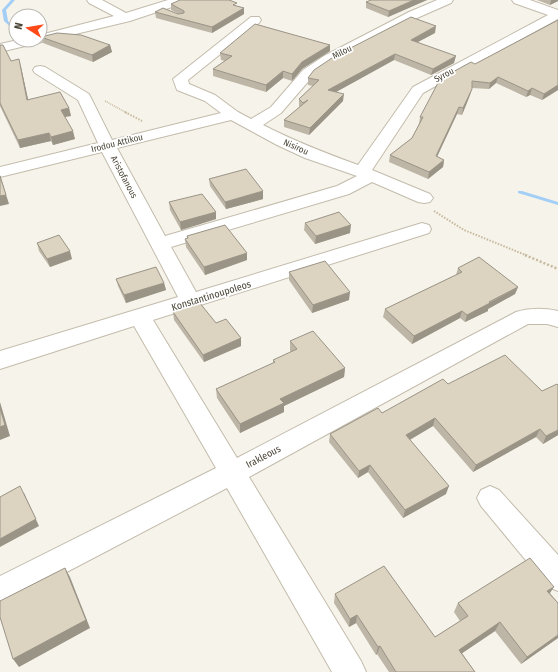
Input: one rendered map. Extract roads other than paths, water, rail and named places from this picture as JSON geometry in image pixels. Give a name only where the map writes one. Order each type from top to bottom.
[{"type":"street","points":[[93,0],[126,18]]},
{"type":"street","points":[[48,37],[126,18],[180,0]]},
{"type":"street","name":"Milou","points":[[252,124],[276,110],[308,73],[329,59],[413,15],[447,0]]},
{"type":"street","points":[[518,0],[558,14]]},
{"type":"street","name":"Syrou","points":[[366,174],[418,90],[558,14]]},
{"type":"street","name":"Nisirou","points":[[255,20],[180,80],[182,86],[210,98],[233,115],[297,148],[424,198]]},
{"type":"street","name":"Aristofanous","points":[[40,70],[84,97],[107,146],[191,301]]},
{"type":"street","name":"Irodou Attikou","points":[[0,172],[233,115]]},
{"type":"street","points":[[159,244],[343,190],[366,174]]},
{"type":"street","name":"Konstantinoupoleos","points":[[0,360],[422,229]]},
{"type":"street","name":"Irakleous","points":[[0,592],[232,473],[524,317],[547,316],[558,319]]},
{"type":"street","points":[[140,317],[350,672]]},
{"type":"street","points":[[490,498],[558,577]]},
{"type":"waterway","points":[[8,23],[6,21],[4,10],[13,0]]},
{"type":"waterway","points":[[520,192],[558,204]]}]
